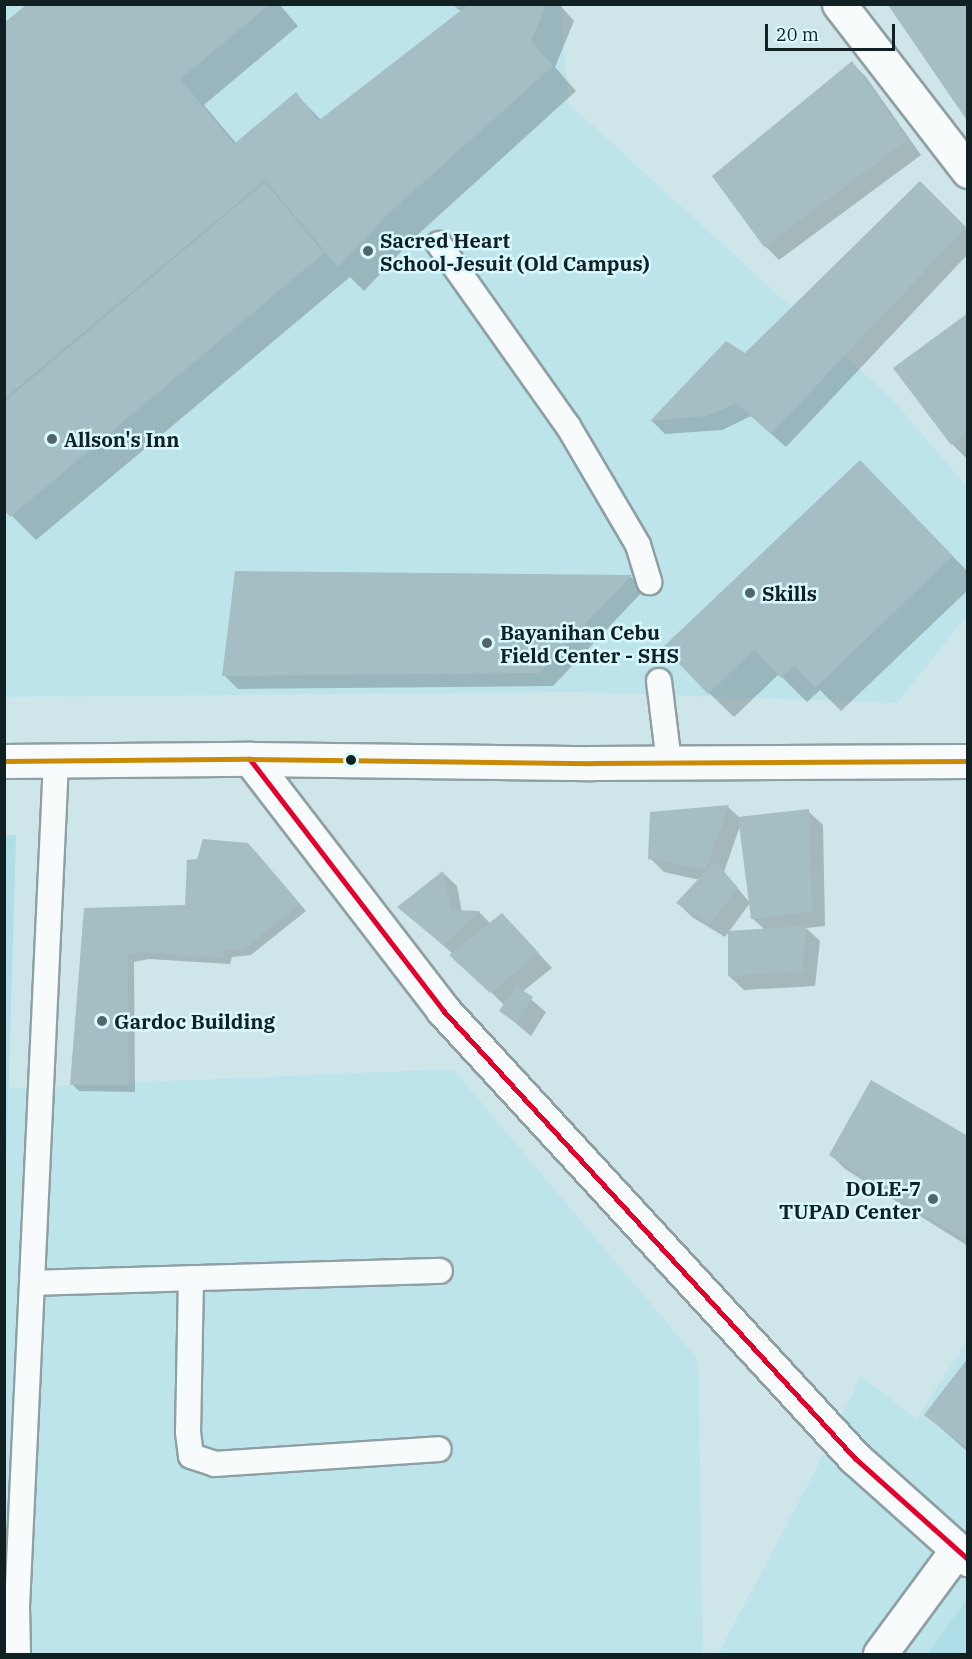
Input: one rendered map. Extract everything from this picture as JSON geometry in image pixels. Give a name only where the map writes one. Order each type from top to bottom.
[{"type":"street","points":[[839,4],[968,171]]},
{"type":"street","points":[[250,759],[444,1010],[855,1458],[962,1555],[880,1654]]},
{"type":"street","points":[[4,761],[250,759],[669,762],[968,761]]},
{"type":"lane","points":[[439,244],[568,426],[638,545],[649,582]]},
{"type":"lane","points":[[658,681],[669,762]]},
{"type":"lane","points":[[18,1654],[17,1607],[56,761]]},
{"type":"lane","points":[[33,1282],[440,1271]]},
{"type":"lane","points":[[191,1278],[188,1432],[191,1456],[215,1464],[438,1449]]},
{"type":"shaded area","name":"Sacred Heart School-Jesuit (Old Campus)","points":[[4,5],[561,5],[568,103],[893,400],[967,487],[967,615],[897,703],[577,692],[5,697]]},
{"type":"shaded area","points":[[4,835],[16,835],[5,1206],[4,1206]]},
{"type":"shaded area","points":[[453,1069],[698,1360],[703,1654],[5,1654],[4,1088]]},
{"type":"shaded area","points":[[967,1341],[967,1654],[718,1654],[811,1479],[861,1376],[916,1419]]},
{"type":"shaded area","points":[[967,1598],[967,1654],[928,1654]]},
{"type":"building","points":[[27,4],[270,4],[180,79],[234,144],[296,92],[318,121],[468,5],[546,5],[531,41],[553,66],[389,213],[338,267],[265,180],[4,399],[4,23]]},
{"type":"building","points":[[453,4],[465,4],[458,10]]},
{"type":"building","points":[[888,5],[968,5],[968,122]]},
{"type":"building","points":[[852,61],[908,140],[764,247],[712,176]]},
{"type":"building","points":[[920,181],[966,227],[771,434],[736,403],[707,416],[650,421],[726,341],[745,353]]},
{"type":"building","points":[[265,182],[324,253],[10,517],[4,510],[4,402]]},
{"type":"building","points":[[968,313],[968,432],[951,445],[893,368]]},
{"type":"building","points":[[860,460],[953,556],[815,688],[794,666],[781,678],[754,650],[708,694],[663,647]]},
{"type":"building","points":[[235,571],[632,575],[539,673],[222,676]]},
{"type":"building","points":[[729,805],[706,870],[648,859],[650,812]]},
{"type":"building","points":[[809,809],[812,912],[751,919],[738,817]]},
{"type":"building","name":"Gardoc Building","points":[[203,839],[248,843],[300,904],[244,949],[225,950],[223,958],[141,952],[128,955],[129,1085],[70,1085],[84,908],[185,905],[187,860],[197,859]]},
{"type":"building","points":[[715,861],[738,888],[710,924],[676,903]]},
{"type":"building","points":[[443,871],[451,910],[480,911],[443,945],[397,907]]},
{"type":"building","points":[[502,913],[539,953],[490,993],[449,955]]},
{"type":"building","points":[[806,926],[802,972],[728,976],[728,931]]},
{"type":"building","points":[[516,986],[533,997],[516,1023],[499,1011]]},
{"type":"building","name":"DOLE-7 TUPAD Center","points":[[871,1080],[968,1136],[968,1242],[829,1155]]},
{"type":"building","points":[[968,1358],[968,1449],[924,1415]]},
{"type":"transit line","points":[[250,759],[443,1010],[855,1458],[968,1559]]},
{"type":"transit line","points":[[4,761],[250,759],[592,763],[968,761]]},
{"type":"place","name":"Sacred Heart School-Jesuit (Old Campus)","points":[[368,251]]},
{"type":"place","name":"Allson's Inn","points":[[52,439]]},
{"type":"place","name":"Skills","points":[[750,593]]},
{"type":"place","name":"Bayanihan Cebu Field Center - SHS","points":[[487,643]]},
{"type":"place","name":"Gardoc Building","points":[[102,1021]]},
{"type":"place","name":"DOLE-7 TUPAD Center","points":[[933,1199]]}]
